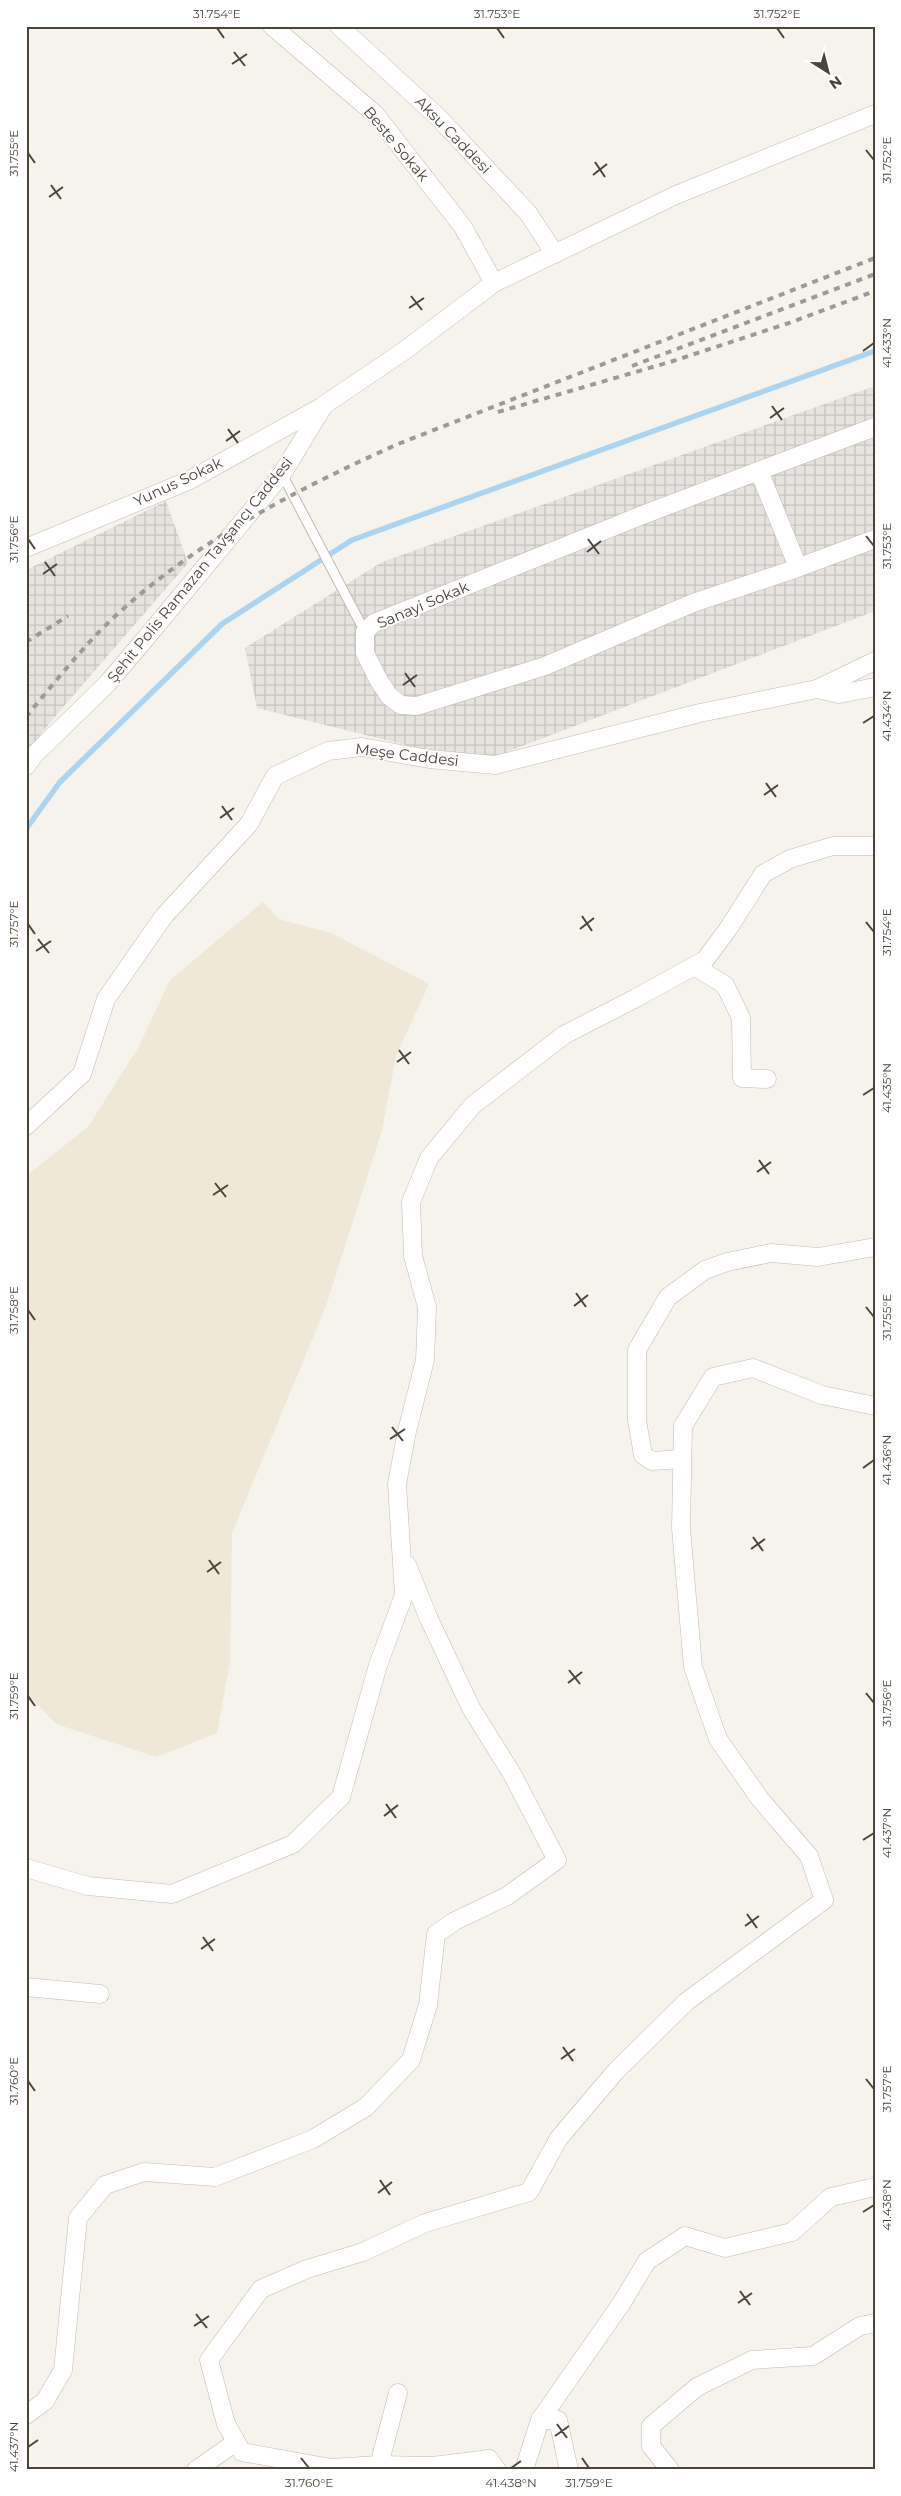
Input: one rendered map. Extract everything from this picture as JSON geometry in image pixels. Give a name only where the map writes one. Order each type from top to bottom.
[{"type":"street","name":"Beste Sokak","points":[[272,26],[375,114],[463,227],[494,283]]},
{"type":"street","name":"Aksu Caddesi","points":[[339,26],[445,124],[528,213],[555,254]]},
{"type":"street","name":"Şehit Polis Ramazan Tavşancı Caddesi","points":[[26,766],[35,754],[107,684],[282,474],[324,405],[404,351],[494,283],[676,194],[875,114]]},
{"type":"street","name":"Yunus Sokak","points":[[26,548],[190,480],[324,405]]},
{"type":"street","name":"Sanayi Sokak","points":[[875,427],[374,623],[365,632],[365,653],[389,696],[402,705],[417,706],[544,666],[693,603],[875,538]]},
{"type":"street","points":[[759,471],[798,567]]},
{"type":"street","name":"Meşe Caddesi","points":[[26,1126],[82,1074],[106,999],[164,916],[250,824],[276,776],[328,750],[362,747],[429,759],[495,765],[700,713],[817,690],[875,661]]},
{"type":"street","points":[[817,690],[839,694],[875,687]]},
{"type":"street","points":[[26,1868],[88,1886],[172,1894],[293,1844],[341,1797],[378,1665],[404,1596],[397,1484],[407,1431],[424,1360],[427,1307],[413,1256],[411,1202],[429,1158],[473,1105],[556,1040],[705,960],[728,929],[763,874],[790,859],[833,846],[875,846]]},
{"type":"street","points":[[694,966],[725,985],[741,1018],[742,1078],[766,1079]]},
{"type":"street","points":[[682,1459],[652,1460],[643,1455],[637,1420],[637,1350],[668,1297],[705,1270],[727,1262],[770,1253],[818,1257],[875,1247]]},
{"type":"street","points":[[497,2470],[489,2459],[434,2466],[331,2468],[242,2452],[226,2424],[209,2360],[261,2289],[307,2269],[363,2252],[425,2223],[529,2192],[559,2138],[616,2071],[679,2009],[824,1900],[810,1856],[760,1798],[718,1739],[693,1667],[681,1528],[683,1426],[713,1378],[753,1368],[822,1395],[875,1406]]},
{"type":"street","points":[[26,2415],[45,2401],[63,2370],[78,2218],[105,2185],[144,2172],[215,2177],[313,2139],[366,2107],[411,2060],[428,2005],[436,1934],[456,1921],[507,1896],[557,1860],[512,1774],[471,1708],[429,1619],[401,1548]]},
{"type":"street","points":[[26,1987],[100,1994]]},
{"type":"street","points":[[524,2470],[540,2420],[621,2304],[647,2261],[685,2236],[725,2248],[792,2232],[831,2197],[875,2188]]},
{"type":"street","points":[[670,2470],[651,2446],[651,2426],[697,2387],[752,2360],[813,2356],[860,2326],[875,2323]]},
{"type":"street","points":[[377,2467],[398,2393]]},
{"type":"street","points":[[540,2420],[558,2420],[569,2470]]},
{"type":"street","points":[[196,2470],[236,2442]]},
{"type":"lane","points":[[282,474],[365,632]]},
{"type":"shaded area","points":[[875,386],[875,611],[478,763],[257,708],[245,648],[382,562]]},
{"type":"shaded area","points":[[166,501],[188,563],[53,719],[26,753],[26,570]]},
{"type":"shaded area","points":[[263,902],[279,919],[331,933],[429,984],[396,1056],[382,1130],[326,1306],[232,1533],[230,1662],[217,1733],[156,1757],[56,1724],[26,1693],[26,1176],[88,1127],[138,1048],[170,980]]},
{"type":"waterway","points":[[26,829],[60,782],[222,624],[352,540],[875,351]]},
{"type":"railway","points":[[26,717],[95,636],[127,605],[162,576],[199,550],[277,503],[398,444],[875,258]]},
{"type":"railway","points":[[632,366],[875,274]]},
{"type":"railway","points":[[498,412],[670,362],[789,323],[875,291]]},
{"type":"railway","points":[[26,642],[68,616]]}]
